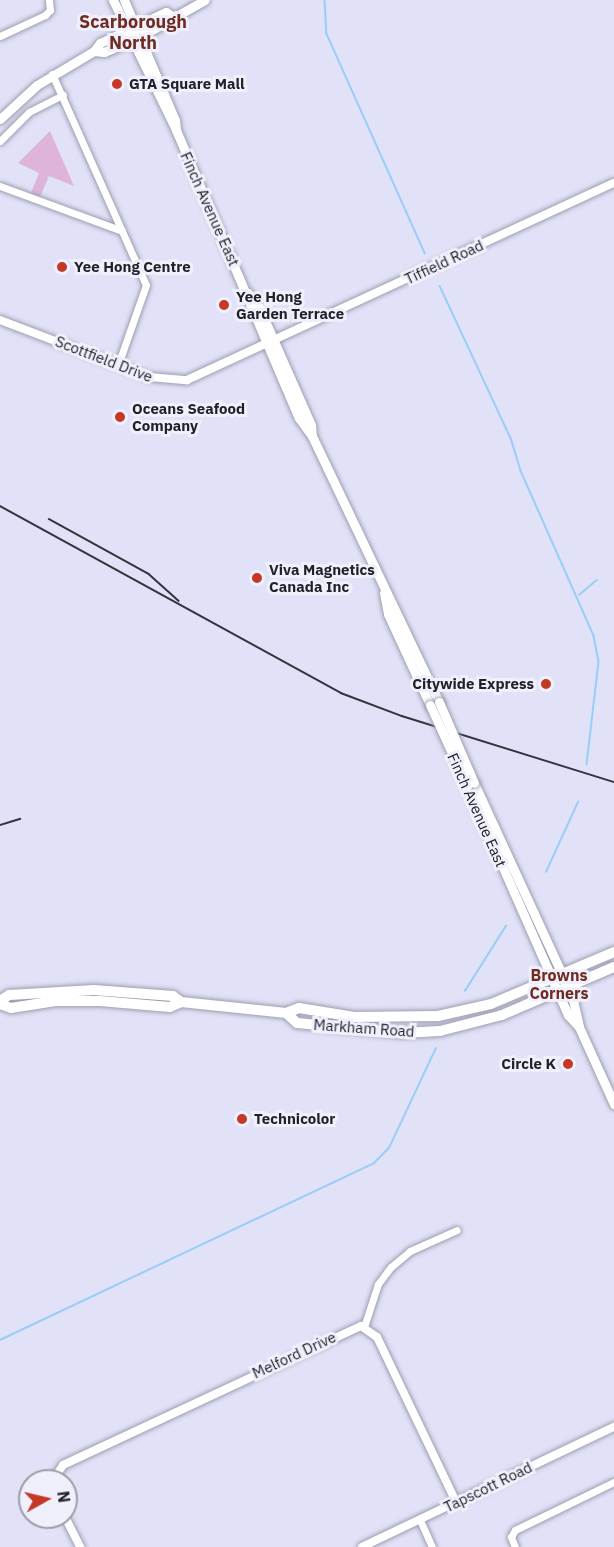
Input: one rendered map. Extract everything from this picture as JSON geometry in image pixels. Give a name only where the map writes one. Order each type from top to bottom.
[{"type":"main road","name":"Finch Avenue East","points":[[112,0],[126,29],[136,38],[176,120],[176,130],[245,288],[259,307],[271,344],[311,425],[312,436],[383,590],[398,609],[434,704],[562,989],[568,1015],[579,1026],[614,1104]]},
{"type":"main road","name":"Finch Avenue East","points":[[124,0],[136,25],[136,38]]},
{"type":"main road","points":[[94,51],[104,52],[136,38],[170,21],[172,16],[205,0]]},
{"type":"main road","points":[[0,119],[52,74],[94,51],[100,43],[166,12],[172,16]]},
{"type":"main road","name":"Markham Road","points":[[0,1003],[9,994],[94,990],[173,996],[181,1002],[286,1013],[299,1008],[354,1017],[438,1016],[491,1004],[614,952]]},
{"type":"main road","name":"Markham Road","points":[[286,1013],[297,1023],[402,1033],[440,1031],[502,1015],[614,967]]},
{"type":"street","points":[[0,36],[45,15],[50,10],[49,0]]},
{"type":"street","points":[[52,74],[146,285],[118,365]]},
{"type":"street","points":[[0,141],[29,112],[63,95]]},
{"type":"street","name":"Tiffield Road","points":[[271,344],[614,183]]},
{"type":"street","points":[[0,186],[122,231]]},
{"type":"street","name":"Scottfield Drive","points":[[0,320],[159,380],[187,380],[271,344]]},
{"type":"street","points":[[456,1502],[377,1337],[364,1327],[380,1279],[391,1267],[410,1251],[457,1230]]},
{"type":"street","name":"Melford Drive","points":[[59,1469],[71,1461],[349,1329],[364,1327]]},
{"type":"street","name":"Tapscott Road","points":[[362,1547],[614,1427]]},
{"type":"street","points":[[515,1547],[511,1536],[515,1530],[614,1482]]},
{"type":"street","points":[[420,1520],[432,1547]]},
{"type":"street","points":[[71,1529],[80,1547]]},
{"type":"shaded area","points":[[50,131],[74,186],[49,176],[40,197],[31,193],[39,173],[18,163]]},
{"type":"waterway","points":[[325,0],[327,34],[425,253]]},
{"type":"waterway","points":[[440,286],[511,438],[521,471],[594,636],[599,662],[587,764]]},
{"type":"waterway","points":[[579,595],[597,580]]},
{"type":"waterway","points":[[546,872],[578,802]]},
{"type":"waterway","points":[[465,991],[506,926]]},
{"type":"waterway","points":[[0,1340],[374,1163],[389,1148],[436,1048]]},
{"type":"railway","points":[[0,506],[341,693],[402,716],[614,782]]},
{"type":"railway","points":[[49,519],[149,574],[179,601]]},
{"type":"railway","points":[[0,825],[20,819]]},
{"type":"place","name":"GTA Square Mall","points":[[117,84]]},
{"type":"place","name":"Yee Hong Centre","points":[[62,267]]},
{"type":"place","name":"Yee Hong Garden Terrace","points":[[224,305]]},
{"type":"place","name":"Oceans Seafood Company","points":[[120,417]]},
{"type":"place","name":"Viva Magnetics Canada Inc","points":[[257,578]]},
{"type":"place","name":"Citywide Express","points":[[546,684]]},
{"type":"place","name":"Circle K","points":[[568,1064]]},
{"type":"place","name":"Technicolor","points":[[242,1119]]},
{"type":"district","name":"Scarborough North","points":[[133,33]]},
{"type":"district","name":"Browns Corners","points":[[559,984]]}]
